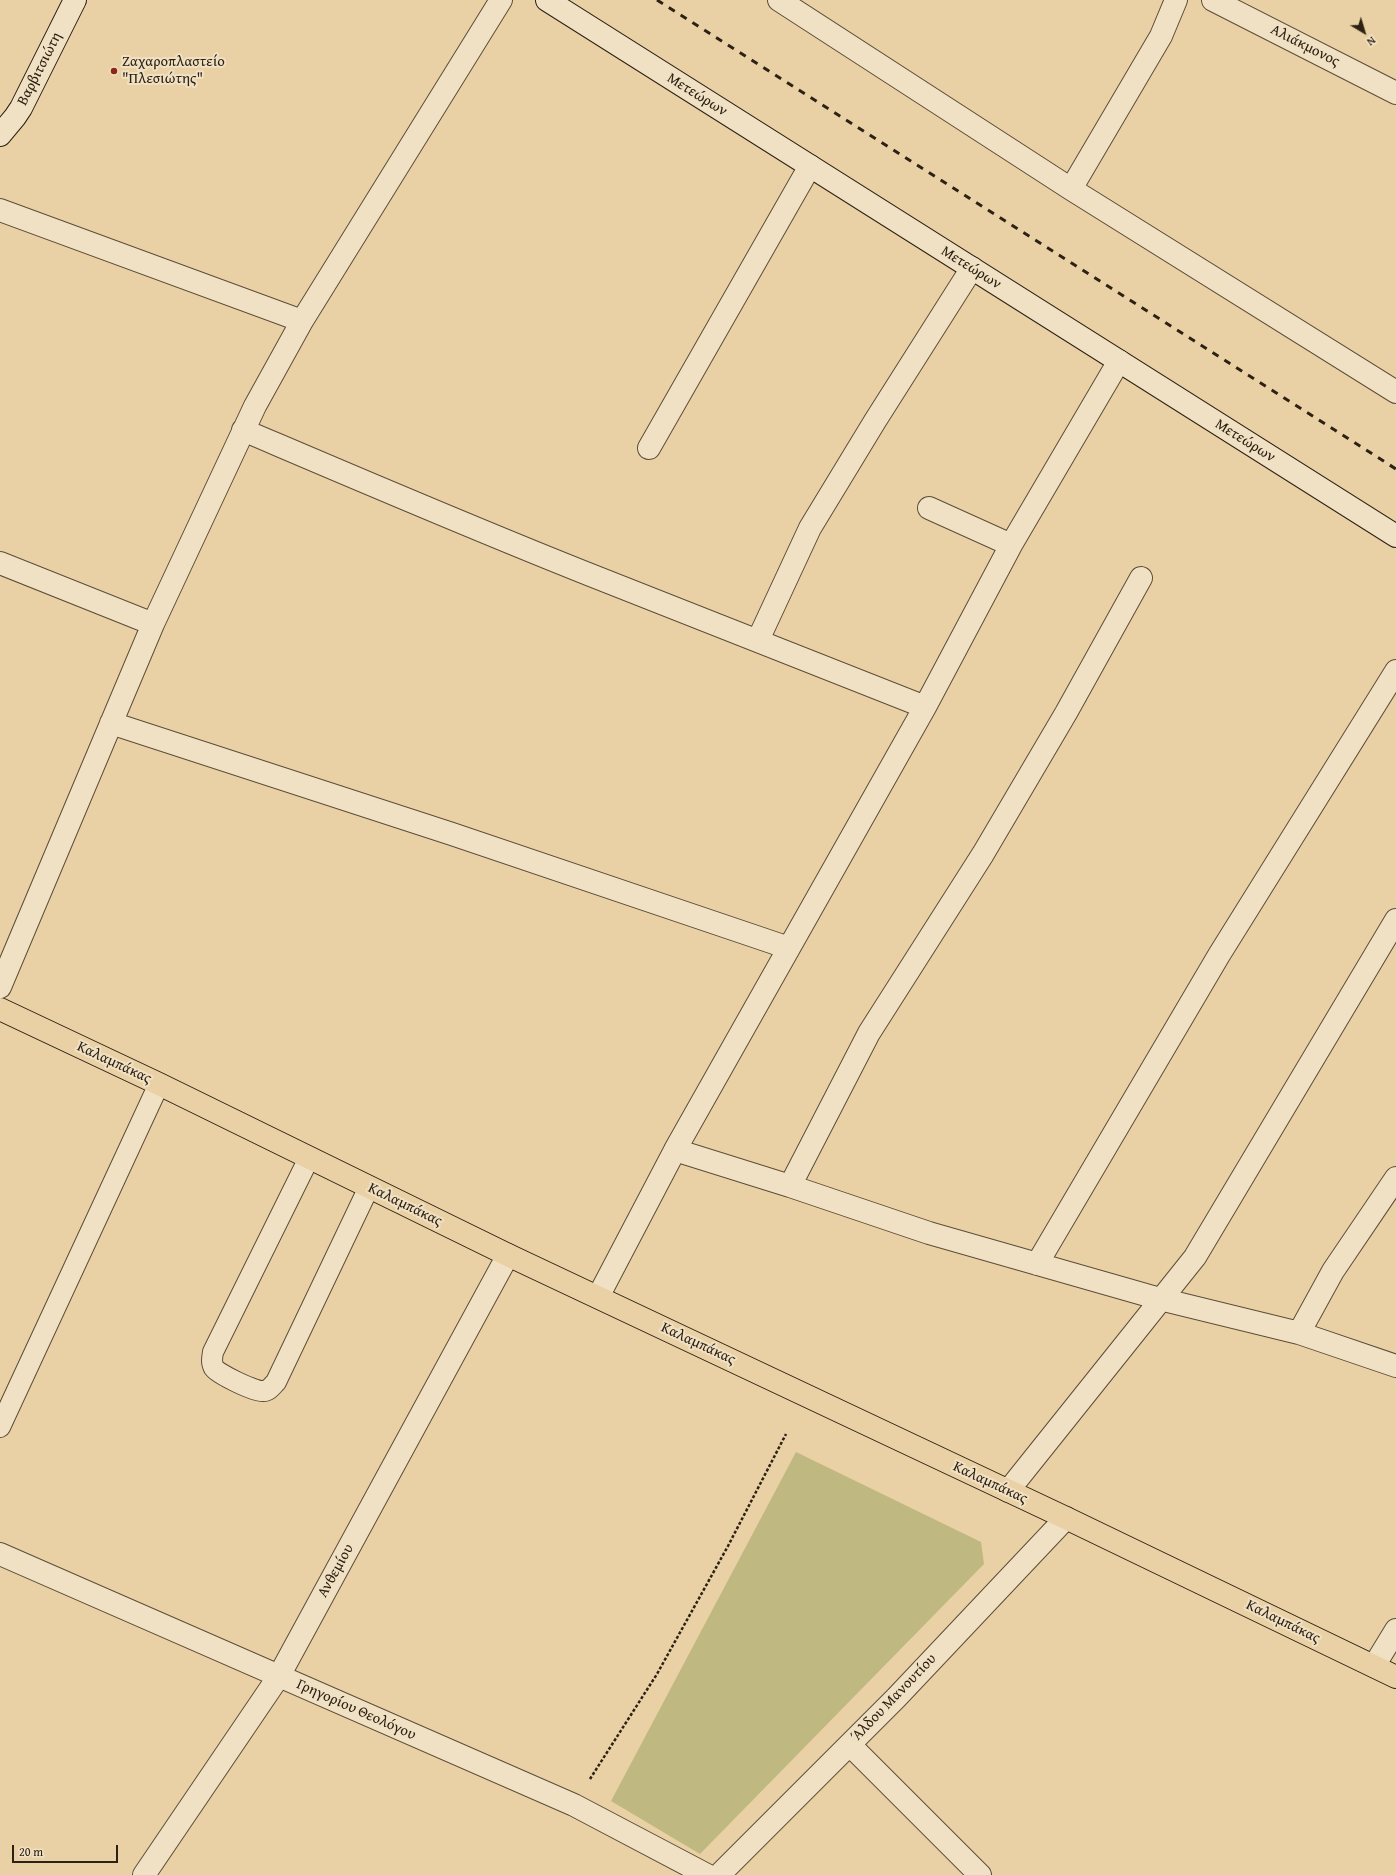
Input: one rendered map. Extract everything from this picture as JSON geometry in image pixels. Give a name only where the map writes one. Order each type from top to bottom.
[{"type":"main road","name":"Καλαμπάκας","points":[[0,1009],[159,1084],[508,1255],[598,1296],[1066,1518],[1396,1677]]},
{"type":"street","name":"Βαρβιτσιώτη","points":[[0,135],[15,118],[21,108],[75,0]]},
{"type":"street","points":[[0,987],[153,624],[243,430],[278,363],[302,322],[501,0]]},
{"type":"street","name":"Μετεώρων","points":[[547,0],[1396,536]]},
{"type":"street","points":[[779,0],[1071,189],[1396,392]]},
{"type":"street","points":[[1071,189],[1161,36],[1176,0]]},
{"type":"street","name":"Αλιάκμονος","points":[[1213,0],[1240,6],[1396,93]]},
{"type":"street","points":[[649,448],[810,166]]},
{"type":"street","points":[[0,210],[302,322]]},
{"type":"street","points":[[758,640],[810,528],[875,421],[972,268]]},
{"type":"street","points":[[598,1296],[675,1150],[925,707],[1011,545],[1119,361]]},
{"type":"street","points":[[243,430],[464,524],[589,575],[758,640],[925,707]]},
{"type":"street","points":[[929,508],[1011,545]]},
{"type":"street","points":[[0,563],[153,624]]},
{"type":"street","points":[[790,1186],[868,1033],[983,854],[1066,713],[1141,578]]},
{"type":"street","points":[[1036,1264],[1219,955],[1396,671]]},
{"type":"street","points":[[111,722],[452,834],[789,948]]},
{"type":"street","points":[[1008,1491],[1195,1257],[1396,920]]},
{"type":"street","points":[[675,1150],[790,1186],[929,1233],[1160,1299],[1298,1333],[1396,1366]]},
{"type":"street","points":[[1298,1333],[1333,1271],[1396,1178]]},
{"type":"street","name":"Ανθεμίου","points":[[144,1875],[279,1676],[508,1255]]},
{"type":"street","name":"Άλδου Μανουτίου","points":[[719,1875],[850,1745],[1066,1518]]},
{"type":"street","name":"Γρηγορίου Θεολόγου","points":[[0,1554],[574,1805],[707,1875]]},
{"type":"street","points":[[1374,1666],[1396,1630]]},
{"type":"street","points":[[850,1745],[980,1875]]},
{"type":"lane","points":[[0,1427],[159,1084]]},
{"type":"lane","points":[[309,1158],[213,1352],[212,1360],[214,1369],[221,1374],[263,1391],[271,1388],[276,1382],[370,1187]]},
{"type":"path","points":[[574,1805],[658,1674],[728,1546],[786,1434]]},
{"type":"shaded area","points":[[796,1452],[981,1542],[984,1564],[700,1854],[611,1801]]},
{"type":"railway","points":[[657,0],[1396,469]]},
{"type":"place","name":"Ζαχαροπλαστείο \"Πλεσιώτης\"","points":[[114,71]]}]
